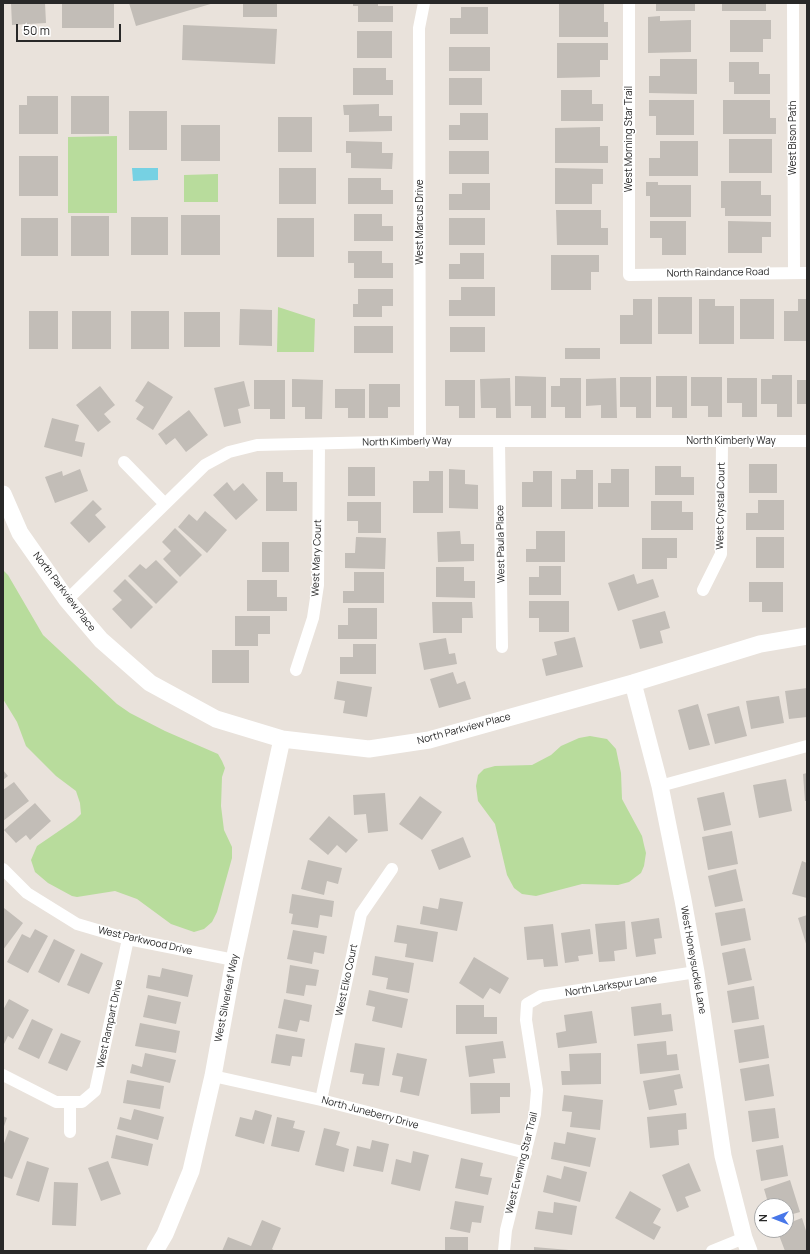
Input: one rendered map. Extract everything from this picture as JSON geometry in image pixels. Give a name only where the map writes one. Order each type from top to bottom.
[{"type":"street","name":"West Marcus Drive","points":[[420,441],[419,28],[424,3]]},
{"type":"street","name":"West Morning Star Trail","points":[[629,3],[629,274]]},
{"type":"street","name":"West Bison Path","points":[[793,3],[794,272]]},
{"type":"street","name":"North Raindance Road","points":[[629,274],[807,273]]},
{"type":"street","name":"North Kimberly Way","points":[[67,600],[164,503],[205,465],[229,452],[257,445],[420,441],[807,441]]},
{"type":"street","name":"West Paula Place","points":[[499,442],[502,647]]},
{"type":"street","name":"West Crystal Court","points":[[703,590],[721,554],[722,442]]},
{"type":"street","name":"West Mary Court","points":[[296,670],[313,618],[318,585],[319,444]]},
{"type":"street","points":[[124,462],[164,503]]},
{"type":"street","name":"North Parkview Place","points":[[3,494],[20,533],[67,600],[101,640],[150,683],[216,719],[282,739],[359,748],[409,744],[429,740],[633,683],[760,644],[807,636]]},
{"type":"street","name":"West Honeysuckle Lane","points":[[633,683],[660,786],[696,972],[723,1156],[747,1245],[712,1251]]},
{"type":"street","name":"West Silverleaf Way","points":[[155,1251],[165,1234],[191,1172],[213,1076],[234,960],[282,739]]},
{"type":"street","points":[[660,786],[807,746]]},
{"type":"street","name":"West Parkwood Drive","points":[[3,869],[28,893],[77,924],[128,939],[234,960]]},
{"type":"street","name":"West Elko Court","points":[[321,1100],[361,914],[392,869]]},
{"type":"street","name":"West Rampart Drive","points":[[70,1102],[82,1102],[96,1092],[128,939]]},
{"type":"street","name":"North Larkspur Lane","points":[[527,1004],[541,996],[696,972]]},
{"type":"street","name":"West Evening Star Trail","points":[[504,1251],[506,1230],[535,1114],[537,1090],[526,1020],[527,1004]]},
{"type":"street","points":[[3,1075],[56,1102],[70,1102],[70,1132]]},
{"type":"street","name":"North Juneberry Drive","points":[[213,1076],[321,1100],[526,1153]]},
{"type":"green space","points":[[117,136],[117,213],[68,213],[68,137]]},
{"type":"green space","points":[[218,174],[218,202],[184,202],[184,175]]},
{"type":"green space","points":[[278,307],[315,319],[314,352],[277,352]]},
{"type":"green space","points":[[3,570],[8,575],[43,635],[117,704],[130,713],[165,731],[218,754],[222,761],[225,768],[222,777],[221,806],[224,830],[232,847],[232,858],[217,912],[212,922],[204,929],[194,932],[171,924],[137,899],[115,891],[77,897],[72,896],[48,883],[35,872],[31,860],[37,846],[75,820],[81,814],[80,803],[76,791],[56,776],[26,746],[17,722],[3,699]]},
{"type":"green space","points":[[590,736],[607,739],[616,749],[621,773],[622,799],[642,836],[646,853],[644,866],[641,873],[629,882],[618,885],[582,884],[536,896],[522,894],[514,888],[507,875],[495,824],[478,801],[476,786],[478,775],[484,769],[495,766],[532,765],[551,755],[561,746],[579,738]]},
{"type":"water","points":[[132,168],[158,168],[158,180],[133,181]]},
{"type":"building","points":[[11,3],[45,3],[46,23],[12,25]]},
{"type":"building","points":[[62,3],[114,4],[114,28],[62,28]]},
{"type":"building","points":[[129,3],[214,3],[136,26]]},
{"type":"building","points":[[243,3],[277,3],[277,17],[243,17]]},
{"type":"building","points":[[353,3],[378,3],[378,6],[393,6],[393,22],[358,22],[358,6],[353,6]]},
{"type":"building","points":[[656,3],[695,3],[695,11],[656,11]]},
{"type":"building","points":[[722,3],[766,3],[766,11],[722,11]]},
{"type":"building","points":[[559,4],[604,4],[604,22],[608,22],[608,37],[559,37]]},
{"type":"building","points":[[461,7],[488,7],[488,34],[450,34],[450,18],[461,18]]},
{"type":"building","points":[[660,16],[660,21],[691,20],[691,52],[648,53],[648,17]]},
{"type":"building","points":[[730,20],[771,20],[771,39],[763,39],[763,52],[730,52]]},
{"type":"building","points":[[183,25],[277,29],[275,64],[182,60]]},
{"type":"building","points":[[357,31],[392,31],[392,58],[357,58]]},
{"type":"building","points":[[557,43],[608,43],[608,60],[600,60],[600,77],[557,78]]},
{"type":"building","points":[[449,47],[490,47],[490,71],[449,71]]},
{"type":"building","points":[[660,59],[697,59],[697,94],[649,93],[649,76],[660,76]]},
{"type":"building","points":[[729,62],[759,62],[759,74],[770,74],[770,94],[734,94],[734,82],[729,82]]},
{"type":"building","points":[[353,68],[386,68],[386,80],[393,80],[393,95],[353,95]]},
{"type":"building","points":[[449,78],[482,78],[482,105],[449,105]]},
{"type":"building","points":[[561,90],[592,90],[592,104],[603,104],[603,121],[561,121]]},
{"type":"building","points":[[27,96],[58,96],[58,134],[19,134],[19,105],[27,105]]},
{"type":"building","points":[[71,96],[109,96],[109,134],[71,134]]},
{"type":"building","points":[[649,100],[694,100],[694,135],[656,135],[656,116],[649,116]]},
{"type":"building","points":[[723,100],[770,100],[770,118],[776,118],[776,134],[723,134]]},
{"type":"building","points":[[379,104],[379,116],[392,116],[392,131],[349,132],[349,115],[344,115],[343,105]]},
{"type":"building","points":[[129,111],[167,111],[167,150],[129,150]]},
{"type":"building","points":[[460,113],[488,113],[488,140],[449,140],[449,125],[460,125]]},
{"type":"building","points":[[278,117],[312,117],[312,152],[278,152]]},
{"type":"building","points":[[181,125],[220,125],[220,161],[181,161]]},
{"type":"building","points":[[600,127],[600,146],[608,146],[608,163],[555,163],[555,128]]},
{"type":"building","points":[[729,139],[772,139],[772,173],[729,173]]},
{"type":"building","points":[[346,141],[382,142],[382,153],[393,153],[392,169],[351,168],[351,153],[346,153]]},
{"type":"building","points":[[660,141],[698,141],[698,176],[649,176],[649,158],[660,158]]},
{"type":"building","points":[[449,151],[489,151],[489,174],[449,174]]},
{"type":"building","points":[[19,156],[58,156],[58,196],[19,196]]},
{"type":"building","points":[[279,168],[316,168],[316,204],[279,204]]},
{"type":"building","points":[[555,168],[603,169],[603,184],[592,184],[592,204],[555,204]]},
{"type":"building","points":[[348,178],[381,178],[381,190],[393,190],[393,204],[348,204]]},
{"type":"building","points":[[721,181],[761,181],[761,195],[771,195],[771,216],[725,216],[725,208],[721,208]]},
{"type":"building","points":[[646,182],[658,182],[658,185],[691,185],[691,217],[650,217],[650,196],[646,196]]},
{"type":"building","points":[[462,183],[490,183],[490,210],[449,210],[449,194],[462,194]]},
{"type":"building","points":[[556,210],[601,210],[601,228],[608,228],[608,245],[557,245]]},
{"type":"building","points":[[354,214],[382,214],[382,226],[393,226],[393,241],[354,241]]},
{"type":"building","points":[[181,215],[220,215],[220,255],[181,255]]},
{"type":"building","points":[[71,216],[109,216],[109,256],[71,256]]},
{"type":"building","points":[[131,217],[168,217],[168,255],[131,255]]},
{"type":"building","points":[[21,218],[58,218],[58,256],[21,256]]},
{"type":"building","points":[[277,218],[314,218],[314,257],[277,257]]},
{"type":"building","points":[[449,218],[485,218],[485,245],[449,245]]},
{"type":"building","points":[[650,221],[686,221],[686,255],[662,255],[662,238],[650,238]]},
{"type":"building","points":[[728,221],[771,222],[771,237],[762,237],[762,253],[728,253]]},
{"type":"building","points":[[348,251],[382,251],[382,263],[393,263],[393,278],[354,278],[354,263],[348,263]]},
{"type":"building","points":[[460,253],[484,253],[484,279],[449,279],[449,264],[460,264]]},
{"type":"building","points":[[551,255],[599,255],[599,272],[591,272],[591,290],[551,290]]},
{"type":"building","points":[[461,287],[495,287],[495,316],[449,316],[449,300],[461,300]]},
{"type":"building","points":[[358,289],[393,289],[393,306],[382,306],[382,317],[353,317],[353,304],[358,304]]},
{"type":"building","points":[[658,297],[692,297],[692,334],[658,334]]},
{"type":"building","points":[[633,299],[652,299],[652,344],[620,344],[620,315],[633,315]]},
{"type":"building","points":[[699,299],[715,299],[715,306],[734,306],[734,344],[699,344]]},
{"type":"building","points":[[740,299],[774,299],[774,339],[740,339]]},
{"type":"building","points":[[798,299],[807,299],[807,341],[784,341],[784,311],[798,311]]},
{"type":"building","points":[[240,309],[272,310],[272,346],[239,345]]},
{"type":"building","points":[[29,311],[58,311],[58,349],[29,349]]},
{"type":"building","points":[[72,311],[111,311],[111,349],[72,349]]},
{"type":"building","points":[[131,311],[169,311],[169,349],[131,349]]},
{"type":"building","points":[[184,312],[220,312],[220,347],[184,347]]},
{"type":"building","points":[[354,326],[393,326],[393,353],[354,353]]},
{"type":"building","points":[[450,327],[485,327],[485,352],[450,352]]},
{"type":"building","points":[[565,348],[600,348],[600,359],[565,359]]},
{"type":"building","points":[[772,375],[792,375],[792,417],[777,417],[777,404],[761,404],[761,379],[772,379]]},
{"type":"building","points":[[515,376],[546,377],[546,418],[531,418],[531,406],[515,406]]},
{"type":"building","points":[[656,376],[687,376],[687,418],[672,418],[672,407],[656,407]]},
{"type":"building","points":[[620,377],[651,377],[651,418],[636,418],[636,407],[620,407]]},
{"type":"building","points":[[691,377],[722,377],[722,417],[708,417],[708,406],[691,406]]},
{"type":"building","points":[[510,378],[511,418],[496,418],[496,408],[481,408],[480,379]]},
{"type":"building","points":[[560,378],[581,378],[581,418],[565,418],[565,407],[551,407],[551,386],[560,386]]},
{"type":"building","points":[[616,378],[617,418],[601,418],[601,405],[586,406],[586,379]]},
{"type":"building","points":[[727,378],[757,378],[757,417],[742,417],[742,403],[727,403]]},
{"type":"building","points":[[292,379],[323,380],[322,419],[305,419],[305,407],[292,407]]},
{"type":"building","points":[[254,380],[285,380],[285,419],[270,419],[270,409],[254,409]]},
{"type":"building","points":[[445,380],[475,380],[475,418],[459,418],[459,406],[445,406]]},
{"type":"building","points":[[797,380],[807,380],[807,404],[797,404]]},
{"type":"building","points":[[148,381],[173,397],[153,430],[136,419],[144,407],[135,401]]},
{"type":"building","points":[[244,381],[250,406],[238,409],[241,423],[224,427],[214,388]]},
{"type":"building","points":[[369,384],[400,384],[400,407],[388,407],[388,418],[369,418]]},
{"type":"building","points":[[100,386],[115,405],[104,414],[111,422],[98,432],[76,405]]},
{"type":"building","points":[[335,389],[365,389],[365,418],[348,418],[348,408],[335,408]]},
{"type":"building","points":[[189,410],[208,435],[186,452],[175,438],[166,445],[158,434]]},
{"type":"building","points":[[52,418],[79,425],[75,441],[85,443],[82,457],[44,447]]},
{"type":"building","points":[[749,464],[777,464],[777,493],[749,493]]},
{"type":"building","points":[[655,466],[681,466],[681,477],[694,477],[694,495],[655,495]]},
{"type":"building","points":[[348,467],[375,467],[375,496],[348,496]]},
{"type":"building","points":[[80,469],[88,491],[55,503],[45,477],[62,471],[63,476]]},
{"type":"building","points":[[449,469],[465,470],[465,484],[478,485],[478,509],[449,508]]},
{"type":"building","points":[[611,469],[629,469],[629,507],[598,507],[598,483],[611,483]]},
{"type":"building","points":[[576,470],[593,470],[593,509],[561,509],[561,479],[576,479]]},
{"type":"building","points":[[429,471],[443,471],[443,513],[413,513],[413,481],[429,481]]},
{"type":"building","points":[[533,471],[552,471],[552,507],[522,507],[522,482],[533,482]]},
{"type":"building","points":[[266,472],[283,472],[283,482],[297,482],[297,511],[266,511]]},
{"type":"building","points":[[227,482],[234,491],[243,483],[258,500],[236,520],[213,495]]},
{"type":"building","points":[[93,500],[102,509],[95,515],[106,527],[89,543],[70,523]]},
{"type":"building","points":[[758,500],[784,500],[784,530],[746,530],[746,513],[758,513]]},
{"type":"building","points":[[651,501],[682,501],[682,512],[693,512],[693,530],[651,530]]},
{"type":"building","points":[[347,502],[381,502],[381,533],[358,533],[358,521],[347,521]]},
{"type":"building","points":[[205,511],[227,530],[207,553],[178,527],[189,514],[197,521]]},
{"type":"building","points":[[175,528],[202,555],[180,577],[163,559],[171,551],[162,542]]},
{"type":"building","points":[[460,531],[461,544],[474,544],[474,561],[438,562],[437,532]]},
{"type":"building","points":[[536,531],[565,531],[565,562],[526,562],[526,549],[536,549]]},
{"type":"building","points":[[356,537],[386,538],[385,569],[345,568],[345,553],[355,553]]},
{"type":"building","points":[[756,537],[784,537],[784,568],[756,568]]},
{"type":"building","points":[[642,538],[677,538],[677,558],[667,558],[667,569],[642,569]]},
{"type":"building","points":[[262,542],[289,542],[289,572],[262,572]]},
{"type":"building","points":[[156,560],[178,582],[156,604],[128,576],[140,564],[146,569]]},
{"type":"building","points":[[539,566],[561,566],[561,595],[529,595],[529,577],[539,577]]},
{"type":"building","points":[[436,567],[464,567],[464,581],[475,581],[475,598],[436,597]]},
{"type":"building","points":[[354,572],[384,572],[384,603],[343,603],[343,591],[354,591]]},
{"type":"building","points":[[634,574],[637,584],[653,579],[659,597],[618,611],[608,583]]},
{"type":"building","points":[[125,579],[153,607],[131,629],[112,609],[122,600],[113,591]]},
{"type":"building","points":[[247,580],[277,580],[277,597],[287,597],[287,611],[247,611]]},
{"type":"building","points":[[749,582],[783,582],[783,612],[762,612],[762,602],[749,602]]},
{"type":"building","points":[[529,601],[569,601],[569,632],[539,632],[539,618],[529,618]]},
{"type":"building","points":[[432,602],[472,602],[473,618],[462,618],[462,633],[433,633]]},
{"type":"building","points":[[348,608],[377,608],[377,639],[338,639],[338,625],[348,625]]},
{"type":"building","points":[[665,611],[670,628],[660,631],[663,643],[640,649],[632,620]]},
{"type":"building","points":[[235,616],[270,616],[270,634],[258,634],[258,646],[235,646]]},
{"type":"building","points":[[575,637],[583,667],[546,676],[542,659],[557,655],[554,642]]},
{"type":"building","points":[[446,638],[449,654],[455,653],[457,664],[424,670],[419,643]]},
{"type":"building","points":[[353,644],[376,644],[376,674],[340,674],[340,657],[353,657]]},
{"type":"building","points":[[212,650],[249,650],[249,683],[212,683]]},
{"type":"building","points":[[453,672],[457,684],[465,681],[471,699],[439,708],[430,679]]},
{"type":"building","points":[[337,681],[372,687],[367,717],[343,713],[345,701],[334,699]]},
{"type":"building","points":[[807,688],[807,717],[789,719],[785,691]]},
{"type":"building","points":[[779,696],[784,723],[751,729],[746,701]]},
{"type":"building","points":[[698,704],[710,745],[689,750],[678,710]]},
{"type":"building","points":[[739,706],[747,736],[715,744],[707,714]]},
{"type":"building","points":[[3,770],[8,776],[3,780]]},
{"type":"building","points":[[807,773],[807,801],[805,801],[803,774]]},
{"type":"building","points":[[786,779],[792,811],[759,818],[753,785]]},
{"type":"building","points":[[14,782],[29,801],[3,821],[3,790]]},
{"type":"building","points":[[724,792],[731,825],[704,831],[697,798]]},
{"type":"building","points":[[385,793],[388,831],[368,833],[366,814],[354,815],[353,795]]},
{"type":"building","points":[[420,796],[442,812],[422,840],[399,824]]},
{"type":"building","points":[[35,803],[51,821],[30,840],[26,835],[16,843],[4,830]]},
{"type":"building","points":[[329,816],[358,840],[346,853],[337,845],[328,855],[309,839]]},
{"type":"building","points":[[732,831],[738,864],[708,870],[702,837]]},
{"type":"building","points":[[463,837],[471,857],[439,870],[431,850]]},
{"type":"building","points":[[308,860],[342,868],[338,884],[327,881],[324,895],[301,889]]},
{"type":"building","points":[[802,861],[807,863],[807,898],[792,894]]},
{"type":"building","points":[[736,869],[743,901],[715,907],[708,876]]},
{"type":"building","points":[[292,894],[334,901],[332,917],[320,915],[318,928],[291,924],[293,914],[289,913]]},
{"type":"building","points":[[440,898],[463,902],[457,931],[420,924],[423,906],[438,909]]},
{"type":"building","points":[[4,908],[23,923],[3,950],[3,909]]},
{"type":"building","points":[[745,908],[751,940],[721,946],[715,913]]},
{"type":"building","points":[[807,915],[807,947],[798,918]]},
{"type":"building","points":[[659,918],[662,938],[654,939],[656,954],[636,957],[631,922]]},
{"type":"building","points":[[625,921],[627,949],[614,951],[615,961],[599,962],[595,924]]},
{"type":"building","points":[[553,924],[558,966],[544,967],[543,959],[527,960],[524,927]]},
{"type":"building","points":[[397,925],[438,932],[433,962],[405,957],[407,944],[394,942]]},
{"type":"building","points":[[35,929],[48,936],[28,973],[7,962],[22,934],[30,938]]},
{"type":"building","points":[[590,929],[593,954],[578,956],[579,961],[565,963],[561,933]]},
{"type":"building","points":[[293,930],[327,936],[324,954],[314,952],[312,964],[287,959]]},
{"type":"building","points":[[54,939],[75,950],[59,983],[38,972]]},
{"type":"building","points":[[745,948],[752,980],[728,985],[722,953]]},
{"type":"building","points":[[81,953],[103,963],[89,994],[67,985]]},
{"type":"building","points":[[375,956],[414,963],[409,993],[386,989],[388,978],[372,975]]},
{"type":"building","points":[[474,957],[509,978],[500,994],[490,988],[483,999],[459,983]]},
{"type":"building","points":[[290,965],[319,970],[316,986],[306,985],[304,996],[286,993]]},
{"type":"building","points":[[162,968],[193,975],[188,997],[146,988],[148,975],[160,977]]},
{"type":"building","points":[[754,986],[759,1019],[732,1023],[727,991]]},
{"type":"building","points":[[369,990],[408,999],[402,1028],[372,1021],[375,1007],[366,1005]]},
{"type":"building","points":[[148,995],[181,1002],[176,1024],[143,1017]]},
{"type":"building","points":[[9,999],[29,1010],[13,1039],[8,1036],[3,1046],[3,1010]]},
{"type":"building","points":[[284,999],[312,1005],[309,1022],[300,1020],[297,1032],[278,1028]]},
{"type":"building","points":[[661,1003],[662,1015],[671,1014],[673,1031],[634,1036],[631,1007]]},
{"type":"building","points":[[456,1005],[484,1005],[484,1017],[497,1017],[497,1034],[456,1034]]},
{"type":"building","points":[[592,1011],[597,1043],[558,1048],[556,1033],[566,1031],[564,1015]]},
{"type":"building","points":[[32,1019],[53,1029],[39,1059],[18,1049]]},
{"type":"building","points":[[140,1023],[180,1031],[176,1053],[135,1046]]},
{"type":"building","points":[[764,1025],[769,1058],[739,1063],[734,1030]]},
{"type":"building","points":[[61,1033],[81,1041],[67,1071],[48,1063]]},
{"type":"building","points":[[276,1034],[305,1039],[302,1057],[292,1056],[290,1066],[271,1063]]},
{"type":"building","points":[[503,1041],[506,1058],[493,1059],[495,1073],[469,1077],[465,1046]]},
{"type":"building","points":[[666,1041],[667,1055],[677,1054],[679,1070],[640,1074],[637,1044]]},
{"type":"building","points":[[355,1043],[385,1048],[379,1086],[362,1084],[364,1074],[350,1072]]},
{"type":"building","points":[[145,1053],[176,1060],[170,1083],[130,1073],[132,1064],[142,1067]]},
{"type":"building","points":[[397,1053],[427,1059],[419,1096],[400,1092],[403,1077],[392,1075]]},
{"type":"building","points":[[601,1053],[601,1084],[562,1085],[561,1071],[570,1071],[569,1054]]},
{"type":"building","points":[[769,1064],[774,1096],[745,1101],[740,1069]]},
{"type":"building","points":[[680,1074],[683,1088],[674,1090],[677,1105],[649,1110],[643,1081]]},
{"type":"building","points":[[127,1080],[164,1086],[160,1109],[123,1103]]},
{"type":"building","points":[[470,1083],[510,1083],[510,1097],[500,1097],[500,1113],[471,1114]]},
{"type":"building","points":[[564,1095],[603,1100],[600,1130],[570,1127],[572,1112],[562,1111]]},
{"type":"building","points":[[775,1108],[779,1138],[752,1142],[748,1111]]},
{"type":"building","points":[[134,1109],[164,1117],[158,1140],[117,1129],[120,1117],[131,1120]]},
{"type":"building","points":[[255,1110],[272,1115],[264,1144],[235,1136],[240,1117],[252,1120]]},
{"type":"building","points":[[686,1113],[687,1129],[678,1130],[679,1145],[650,1148],[647,1117]]},
{"type":"building","points":[[3,1116],[7,1118],[3,1129]]},
{"type":"building","points":[[277,1117],[295,1121],[293,1128],[305,1131],[299,1152],[271,1146]]},
{"type":"building","points":[[324,1128],[340,1132],[336,1145],[349,1149],[344,1172],[315,1165]]},
{"type":"building","points":[[9,1130],[29,1138],[12,1179],[3,1176],[3,1146]]},
{"type":"building","points":[[567,1132],[596,1138],[590,1167],[551,1159],[554,1142],[565,1144]]},
{"type":"building","points":[[116,1135],[153,1144],[148,1166],[111,1158]]},
{"type":"building","points":[[372,1140],[389,1144],[383,1172],[353,1166],[357,1146],[370,1149]]},
{"type":"building","points":[[783,1145],[788,1176],[761,1181],[756,1150]]},
{"type":"building","points":[[413,1151],[429,1155],[420,1191],[391,1184],[396,1159],[411,1163]]},
{"type":"building","points":[[461,1158],[483,1163],[480,1176],[492,1178],[488,1195],[455,1188]]},
{"type":"building","points":[[27,1161],[49,1168],[39,1202],[16,1195]]},
{"type":"building","points":[[108,1161],[121,1194],[101,1201],[88,1168]]},
{"type":"building","points":[[689,1163],[701,1191],[685,1197],[689,1207],[677,1212],[662,1175]]},
{"type":"building","points":[[564,1166],[587,1172],[580,1202],[543,1192],[547,1175],[561,1179]]},
{"type":"building","points":[[790,1180],[800,1212],[794,1214],[794,1198],[767,1198],[764,1189]]},
{"type":"building","points":[[54,1182],[78,1183],[76,1226],[52,1225]]},
{"type":"building","points":[[630,1191],[661,1209],[653,1223],[661,1227],[654,1240],[615,1218]]},
{"type":"building","points":[[455,1201],[484,1206],[481,1223],[472,1222],[470,1233],[450,1229]]},
{"type":"building","points":[[554,1202],[577,1206],[572,1235],[535,1229],[538,1211],[553,1213]]},
{"type":"building","points":[[802,1218],[807,1234],[807,1251],[785,1251],[780,1238],[794,1238],[794,1221]]},
{"type":"building","points":[[262,1220],[281,1228],[272,1249],[275,1251],[222,1251],[228,1237],[251,1246]]},
{"type":"building","points":[[445,1237],[468,1237],[468,1251],[445,1251]]},
{"type":"building","points":[[534,1247],[569,1250],[569,1251],[534,1251]]}]
